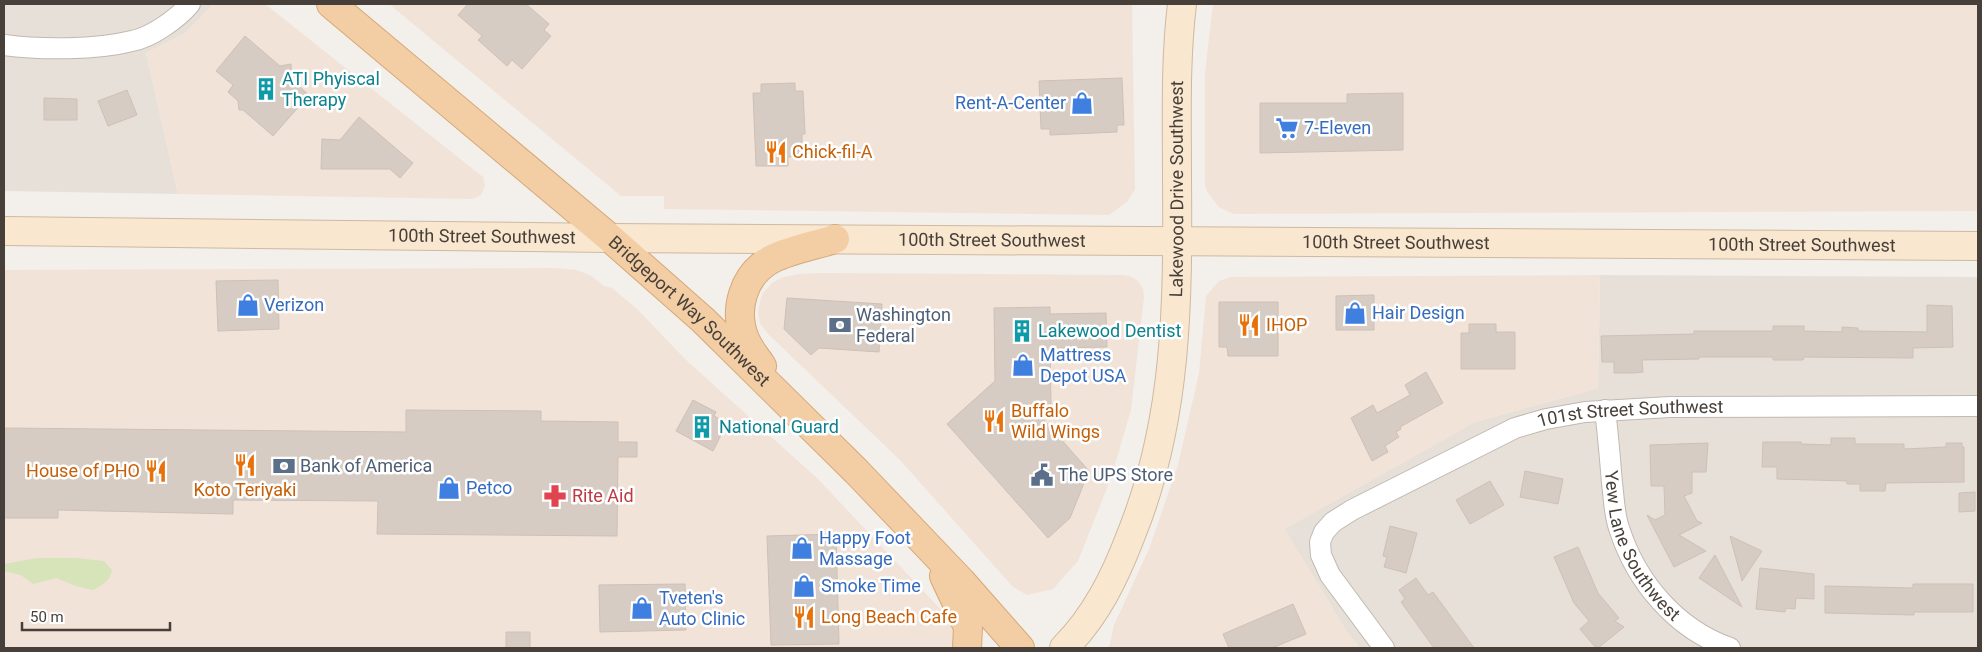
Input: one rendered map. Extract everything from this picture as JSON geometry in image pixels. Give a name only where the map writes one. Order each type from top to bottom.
[{"type":"main road","name":"Bridgeport Way Southwest","points":[[331,4],[610,238],[703,320],[787,402],[930,548],[1020,648]]},
{"type":"main road","name":"Lakewood Drive Southwest","points":[[1064,648],[1089,618],[1112,580],[1137,522],[1156,459],[1164,422],[1173,361],[1178,241],[1177,67],[1182,4]]},
{"type":"main road","name":"100th Street Southwest","points":[[4,231],[610,238],[1978,246]]},
{"type":"main road","points":[[787,402],[754,355],[746,340],[741,326],[740,306],[744,290],[750,278],[758,269],[773,259],[835,239]]},
{"type":"main road","points":[[930,548],[966,619],[969,635],[967,648]]},
{"type":"street","points":[[4,45],[52,48],[98,46],[133,41],[154,32],[182,13],[190,4]]},
{"type":"street","name":"101st Street Southwest","points":[[1384,648],[1326,568],[1321,555],[1320,542],[1328,527],[1352,510],[1499,434],[1546,419],[1605,410],[1726,406],[1978,406]]},
{"type":"street","name":"Yew Lane Southwest","points":[[1605,410],[1618,527],[1639,574],[1651,591],[1681,619],[1702,635],[1730,648]]},
{"type":"shaded area","points":[[4,4],[214,4],[184,34],[146,53],[178,194],[4,191]]},
{"type":"shaded area","points":[[214,4],[265,4],[483,177],[485,186],[481,195],[472,199],[178,194],[146,53],[184,34]]},
{"type":"shaded area","points":[[389,4],[1132,4],[1135,189],[1127,202],[1109,215],[664,209],[664,196],[621,196]]},
{"type":"shaded area","points":[[1213,4],[1978,4],[1978,211],[1234,214],[1219,207],[1208,193],[1205,185],[1205,73]]},
{"type":"shaded area","points":[[553,268],[576,270],[590,275],[604,286],[612,288],[637,309],[685,359],[818,479],[944,613],[953,628],[953,648],[4,648],[4,270]]},
{"type":"shaded area","points":[[798,274],[1122,275],[1130,276],[1138,281],[1143,289],[1144,297],[1131,410],[1111,478],[1078,561],[1053,589],[1027,595],[1013,587],[900,460],[768,334],[760,323],[758,313],[763,293],[772,283],[781,278]]},
{"type":"shaded area","points":[[1600,275],[1978,277],[1978,648],[1360,648],[1347,632],[1284,529],[1475,422],[1598,388]]},
{"type":"shaded area","points":[[1600,275],[1598,388],[1475,422],[1285,529],[1347,632],[1360,648],[1109,648],[1114,625],[1149,549],[1178,465],[1199,373],[1206,296],[1219,281],[1232,277]]},
{"type":"green space","points":[[37,558],[75,558],[104,561],[112,570],[110,577],[105,583],[92,590],[56,578],[33,584],[21,575],[4,571],[4,564]]},
{"type":"building","points":[[468,4],[526,4],[549,24],[544,30],[551,36],[522,69],[512,60],[507,66],[478,40],[482,36],[458,15]]},
{"type":"building","name":"ATI Phyiscal Therapy","points":[[245,36],[280,66],[291,64],[292,80],[309,95],[273,136],[243,110],[239,110],[238,101],[228,92],[233,85],[216,71]]},
{"type":"building","name":"Rent-A-Center","points":[[1122,78],[1124,125],[1117,125],[1117,132],[1050,135],[1050,129],[1041,129],[1039,81]]},
{"type":"building","points":[[795,83],[795,91],[803,91],[805,134],[802,134],[802,156],[788,157],[788,166],[756,166],[753,93],[761,93],[761,84]]},
{"type":"building","points":[[127,90],[137,115],[108,126],[98,101]]},
{"type":"building","points":[[1403,93],[1403,150],[1260,153],[1260,103],[1347,103],[1347,94]]},
{"type":"building","points":[[44,98],[77,99],[77,120],[44,120]]},
{"type":"building","points":[[359,117],[413,163],[400,178],[390,169],[321,169],[322,139],[340,140]]},
{"type":"building","name":"Verizon","points":[[278,280],[279,329],[218,331],[216,281]]},
{"type":"building","name":"Hair Design","points":[[1374,295],[1374,330],[1336,330],[1336,296]]},
{"type":"building","points":[[787,298],[882,304],[879,352],[819,348],[811,355],[784,329]]},
{"type":"building","name":"IHOP","points":[[1219,302],[1278,302],[1278,356],[1228,356],[1227,347],[1219,347]]},
{"type":"building","points":[[1927,305],[1952,306],[1953,347],[1913,348],[1913,358],[1804,357],[1803,360],[1773,360],[1773,357],[1699,357],[1699,359],[1642,360],[1643,372],[1633,373],[1614,373],[1614,362],[1602,362],[1601,336],[1694,334],[1694,331],[1773,331],[1773,326],[1804,326],[1804,331],[1842,332],[1842,327],[1858,328],[1858,331],[1927,332]]},
{"type":"building","points":[[1050,307],[1050,314],[1106,313],[1107,347],[1050,348],[1051,404],[1030,404],[1089,471],[1070,518],[1048,538],[947,424],[995,381],[994,308]]},
{"type":"building","points":[[1469,324],[1496,324],[1496,332],[1515,332],[1515,369],[1461,369],[1461,333],[1469,333]]},
{"type":"building","points":[[1426,372],[1443,403],[1400,427],[1401,429],[1396,432],[1399,437],[1385,446],[1388,452],[1372,461],[1351,418],[1373,405],[1377,413],[1410,395],[1405,385]]},
{"type":"building","name":"National Guard","points":[[693,400],[716,412],[714,416],[727,423],[713,451],[676,431]]},
{"type":"building","points":[[406,410],[541,411],[541,421],[618,422],[618,442],[637,442],[637,457],[618,457],[617,536],[377,534],[378,501],[233,500],[233,514],[58,510],[58,518],[4,518],[4,428],[406,432]]},
{"type":"building","points":[[1831,438],[1855,438],[1855,444],[1904,444],[1904,449],[1946,447],[1946,443],[1962,443],[1962,447],[1964,447],[1964,482],[1886,483],[1885,491],[1860,491],[1860,484],[1847,484],[1847,481],[1777,479],[1777,467],[1762,467],[1763,442],[1801,442],[1801,444],[1831,445]]},
{"type":"building","points":[[1708,443],[1706,472],[1692,472],[1692,493],[1684,496],[1697,521],[1702,523],[1679,535],[1706,551],[1674,567],[1647,515],[1655,520],[1665,515],[1664,486],[1651,486],[1650,445]]},
{"type":"building","points":[[1525,471],[1563,479],[1558,504],[1520,497]]},
{"type":"building","points":[[1490,481],[1504,505],[1470,524],[1456,500]]},
{"type":"building","points":[[1975,492],[1975,511],[1959,512],[1959,493]]},
{"type":"building","points":[[1390,526],[1417,533],[1406,573],[1384,567],[1387,557],[1383,556]]},
{"type":"building","points":[[836,534],[839,644],[771,645],[767,536]]},
{"type":"building","points":[[1730,536],[1762,551],[1742,581]]},
{"type":"building","points":[[1578,547],[1598,593],[1619,618],[1615,621],[1624,627],[1598,648],[1580,629],[1589,621],[1574,603],[1554,557]]},
{"type":"building","points":[[1715,555],[1742,607],[1699,578]]},
{"type":"building","points":[[1760,568],[1814,574],[1814,599],[1796,598],[1795,609],[1786,608],[1785,612],[1756,609]]},
{"type":"building","points":[[1416,578],[1428,595],[1433,592],[1474,648],[1434,648],[1401,602],[1405,599],[1399,590]]},
{"type":"building","name":"Tveten's Auto Clinic","points":[[685,584],[686,630],[600,632],[599,585]]},
{"type":"building","points":[[1913,584],[1973,584],[1973,612],[1914,612],[1914,615],[1825,613],[1825,586],[1913,588]]},
{"type":"building","points":[[1293,604],[1306,634],[1272,648],[1229,648],[1223,634]]},
{"type":"building","points":[[506,632],[530,632],[530,648],[506,648]]},
{"type":"place","name":"ATI Phyiscal Therapy","points":[[266,89]]},
{"type":"place","name":"Rent-A-Center","points":[[1082,103]]},
{"type":"place","name":"7-Eleven","points":[[1287,128]]},
{"type":"place","name":"Chick-fil-A","points":[[776,152]]},
{"type":"place","name":"Verizon","points":[[248,305]]},
{"type":"place","name":"Hair Design","points":[[1355,313]]},
{"type":"place","name":"Washington Federal","points":[[840,325]]},
{"type":"place","name":"IHOP","points":[[1249,325]]},
{"type":"place","name":"Lakewood Dentist","points":[[1022,331]]},
{"type":"place","name":"Mattress Depot USA","points":[[1023,365]]},
{"type":"place","name":"Buffalo Wild Wings","points":[[994,421]]},
{"type":"place","name":"National Guard","points":[[702,427]]},
{"type":"place","name":"Koto Teriyaki","points":[[245,465]]},
{"type":"place","name":"Bank of America","points":[[284,466]]},
{"type":"place","name":"House of PHO","points":[[156,471]]},
{"type":"place","name":"The UPS Store","points":[[1042,475]]},
{"type":"place","name":"Petco","points":[[449,488]]},
{"type":"place","name":"Rite Aid","points":[[555,496]]},
{"type":"place","name":"Happy Foot Massage","points":[[802,548]]},
{"type":"place","name":"Smoke Time","points":[[804,586]]},
{"type":"place","name":"Tveten's Auto Clinic","points":[[642,608]]},
{"type":"place","name":"Long Beach Cafe","points":[[804,617]]}]
